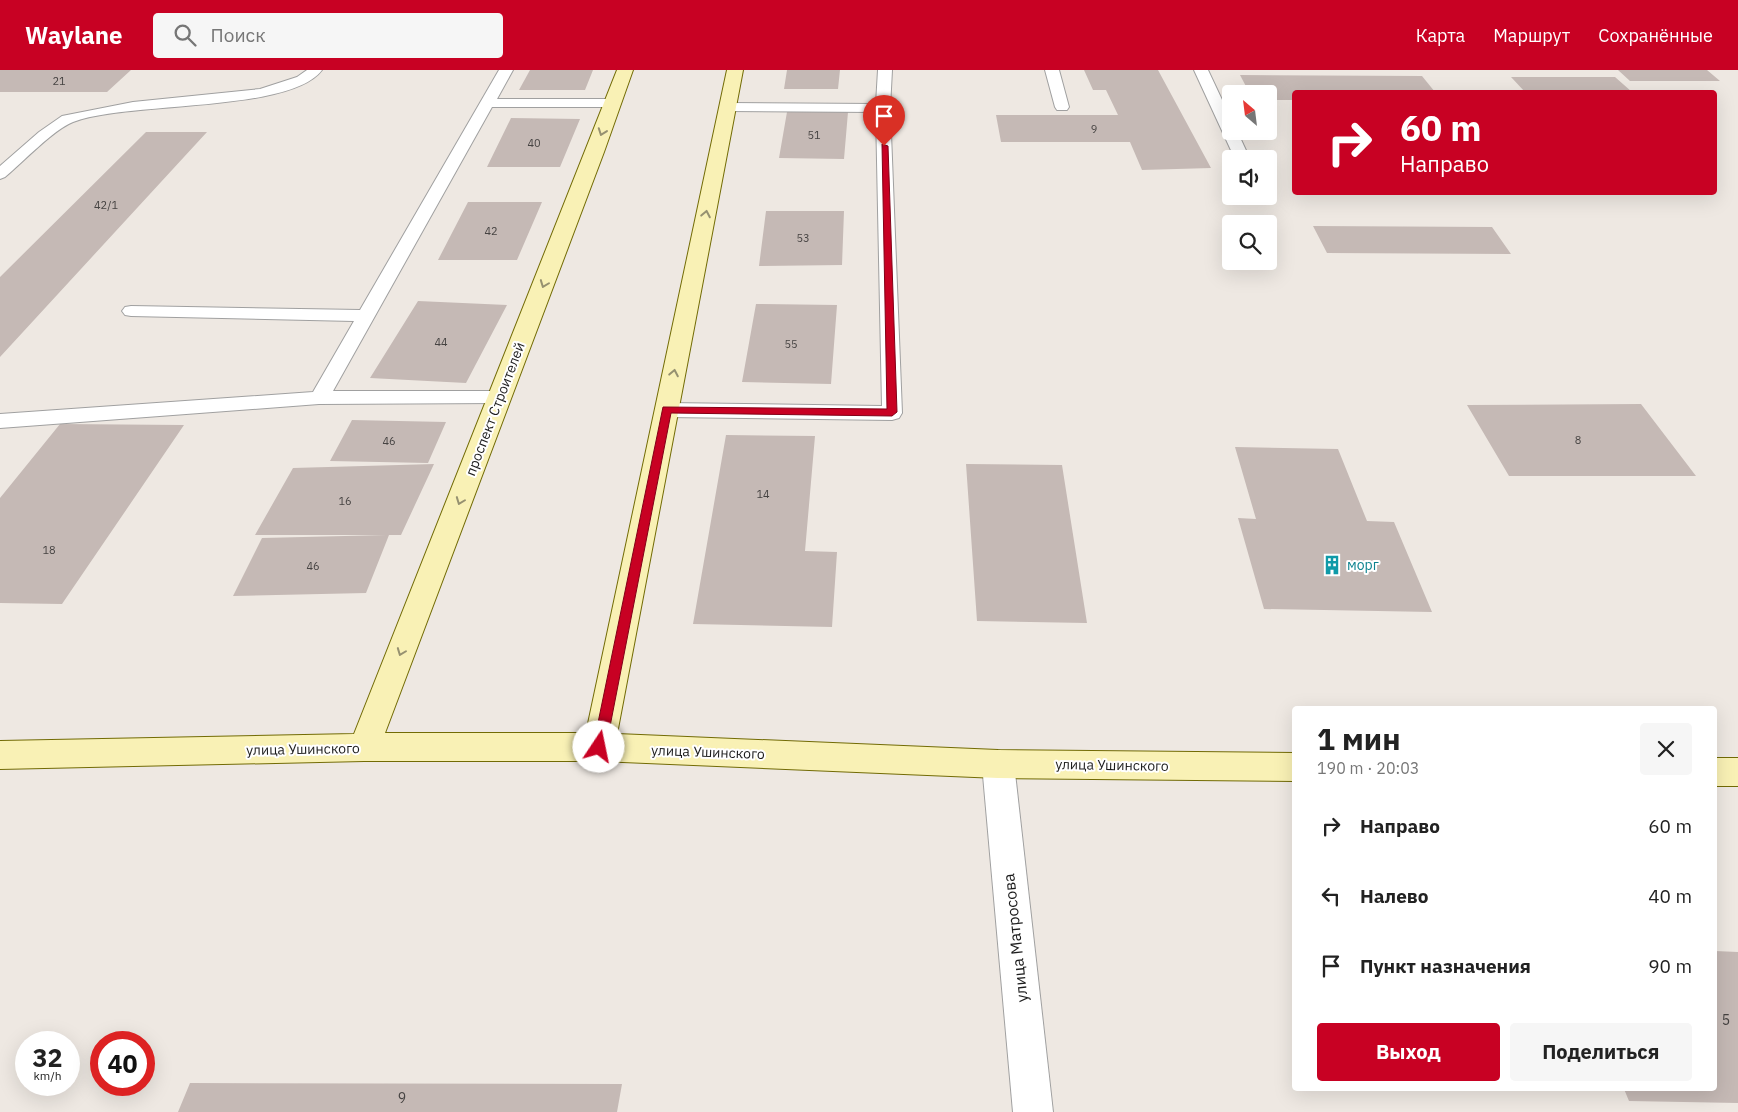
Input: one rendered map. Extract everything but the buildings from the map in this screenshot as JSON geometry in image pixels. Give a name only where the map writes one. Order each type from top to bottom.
[{"type":"street","name":"проспект Строителей","points":[[364,747],[625,70]]},
{"type":"street","points":[[599,747],[735,70]]},
{"type":"street","name":"улица Ушинского","points":[[0,755],[364,747],[599,747],[998,764],[1292,767]]},
{"type":"street","name":"улица Матросова","points":[[998,764],[1033,1112]]},
{"type":"street","points":[[1717,772],[1738,772]]},
{"type":"lane","points":[[0,174],[65,119],[143,105],[212,99],[276,90],[309,78],[315,70]]},
{"type":"lane","points":[[319,398],[506,70]]},
{"type":"lane","points":[[667,410],[892,412],[883,108],[885,70]]},
{"type":"lane","points":[[1052,70],[1062,107]]},
{"type":"lane","points":[[1201,70],[1239,150]]},
{"type":"lane","points":[[487,103],[613,103]]},
{"type":"lane","points":[[728,107],[883,108]]},
{"type":"lane","points":[[131,311],[367,316]]},
{"type":"lane","points":[[0,421],[319,398],[500,397]]},
{"type":"place","name":"морг","points":[[1332,565]]},
{"type":"route","points":[[599,747],[667,410],[892,412],[884,146]]}]
